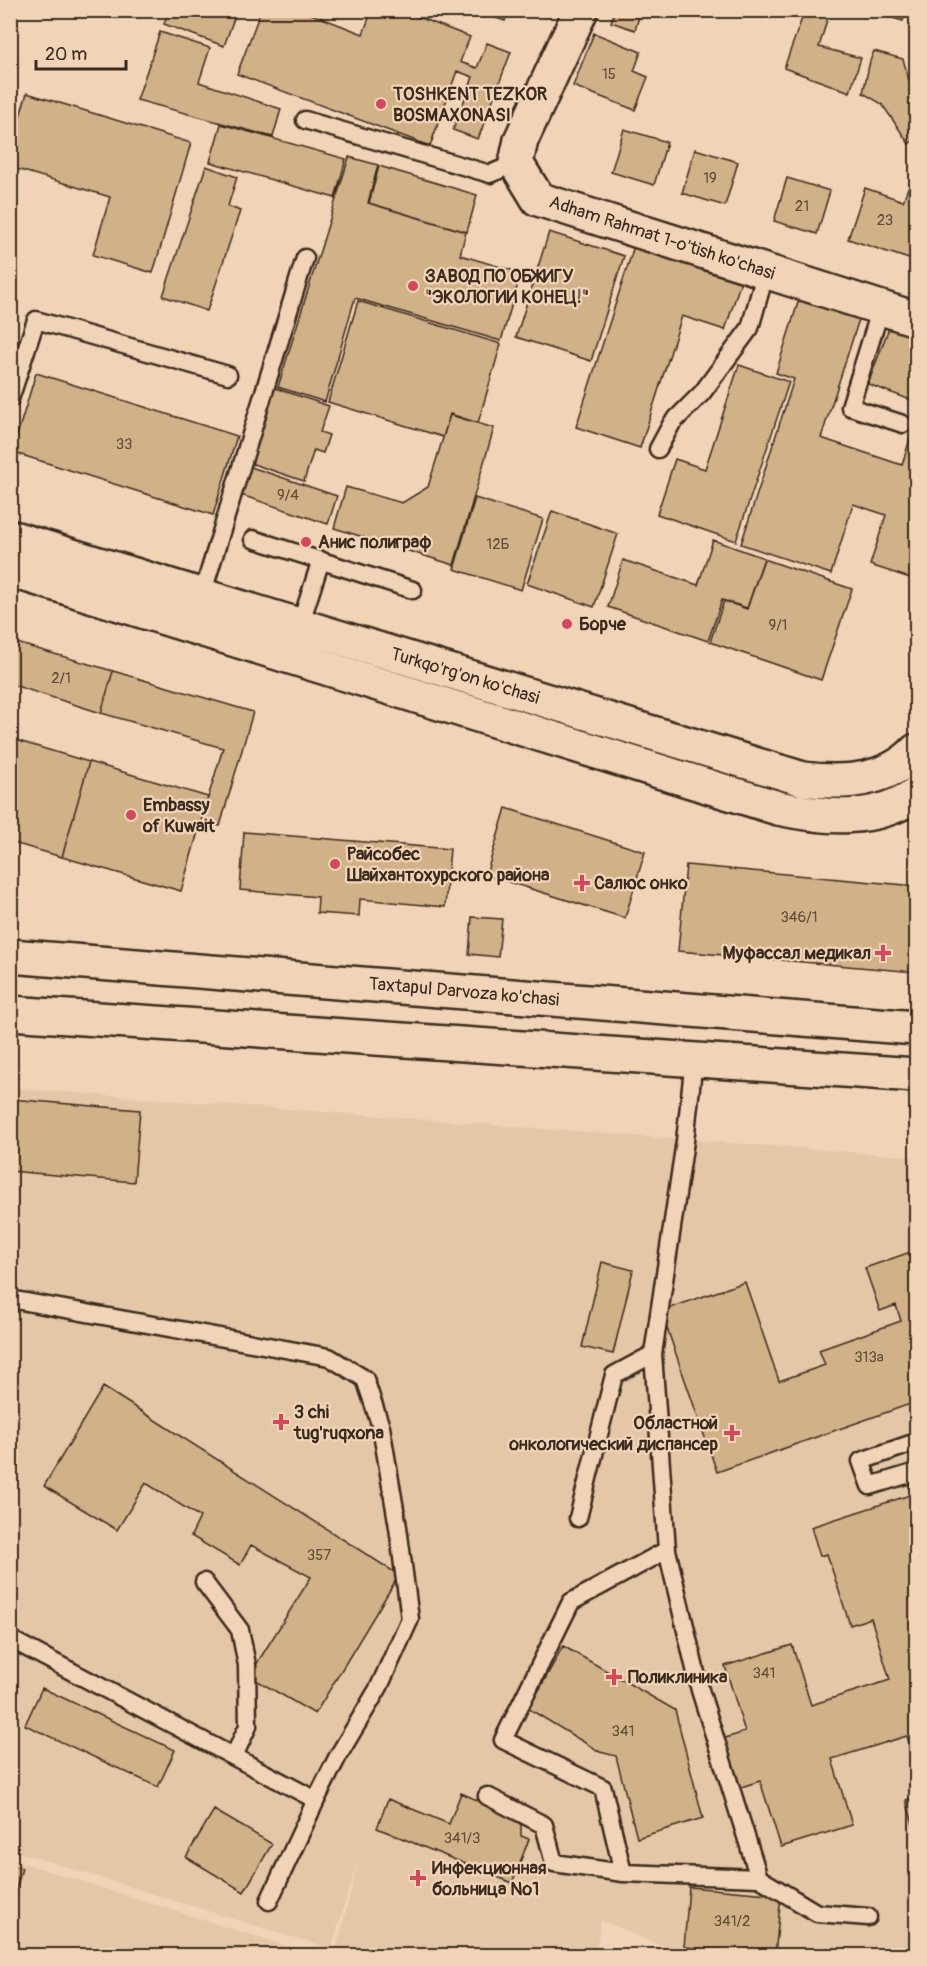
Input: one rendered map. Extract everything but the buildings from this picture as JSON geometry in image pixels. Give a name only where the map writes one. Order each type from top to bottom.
[{"type":"street","points":[[516,163],[521,140],[581,10]]},
{"type":"street","name":"Adham Rahmat 1-o'tish ko'chasi","points":[[516,163],[538,199],[916,319]]},
{"type":"street","name":"Turkqo'rg'on ko'chasi","points":[[10,537],[803,779],[837,782],[864,779],[894,767],[916,751]]},
{"type":"street","name":"Turkqo'rg'on ko'chasi","points":[[10,570],[777,808],[818,815],[858,815],[888,809],[916,794]]},
{"type":"street","name":"Taxtapul Darvoza ko'chasi","points":[[10,956],[916,1028]]},
{"type":"street","points":[[10,1013],[916,1075]]},
{"type":"lane","points":[[305,120],[490,174],[516,163]]},
{"type":"lane","points":[[202,595],[305,258]]},
{"type":"lane","points":[[658,449],[672,423],[702,393],[750,328],[766,271]]},
{"type":"lane","points":[[881,308],[850,407],[903,424]]},
{"type":"lane","points":[[10,399],[36,321],[228,375]]},
{"type":"lane","points":[[253,539],[413,590]]},
{"type":"lane","points":[[300,625],[321,560]]},
{"type":"lane","points":[[694,1060],[683,1159],[653,1354],[667,1550],[700,1690],[759,1878]]},
{"type":"lane","points":[[10,1299],[329,1357],[365,1379],[381,1427],[398,1527],[410,1620],[380,1687],[338,1756],[269,1901]]},
{"type":"lane","points":[[578,1518],[614,1375],[653,1354]]},
{"type":"lane","points":[[916,1442],[861,1461],[870,1486],[916,1472]]},
{"type":"lane","points":[[623,1873],[603,1788],[503,1740],[572,1602],[667,1550]]},
{"type":"lane","points":[[204,1581],[240,1630],[247,1665],[248,1726],[234,1756]]},
{"type":"lane","points":[[10,1639],[316,1800]]},
{"type":"lane","points":[[487,1796],[544,1825],[554,1863],[623,1873],[759,1878],[817,1913],[868,1917]]},
{"type":"shaded area","points":[[10,1088],[916,1157],[916,1955],[681,1955],[601,1920],[595,1955],[335,1955],[360,1854],[331,1949],[11,1850]]},
{"type":"shaded area","points":[[11,1859],[315,1955],[11,1955]]},
{"type":"place","name":"TOSHKENT TEZKOR BOSMAXONASI","points":[[381,104]]},
{"type":"place","name":"ЗАВОД ПО ОБЖИГУ \"ЭКОЛОГИИ КОНЕЦ!\"","points":[[413,286]]},
{"type":"place","name":"Анис полиграф","points":[[306,542]]},
{"type":"place","name":"Борче","points":[[567,624]]},
{"type":"place","name":"Embassy of Kuwait","points":[[131,815]]},
{"type":"place","name":"Райсобес Шайхантохурского района","points":[[335,864]]},
{"type":"place","name":"Салюс онко","points":[[582,883]]},
{"type":"place","name":"Муфассал медикал","points":[[883,953]]},
{"type":"place","name":"3 chi tug'ruqxona","points":[[281,1422]]},
{"type":"place","name":"Областной онкологический диспансер","points":[[732,1433]]},
{"type":"place","name":"Поликлиника","points":[[614,1677]]},
{"type":"place","name":"Инфекционная больница №1","points":[[418,1878]]}]
